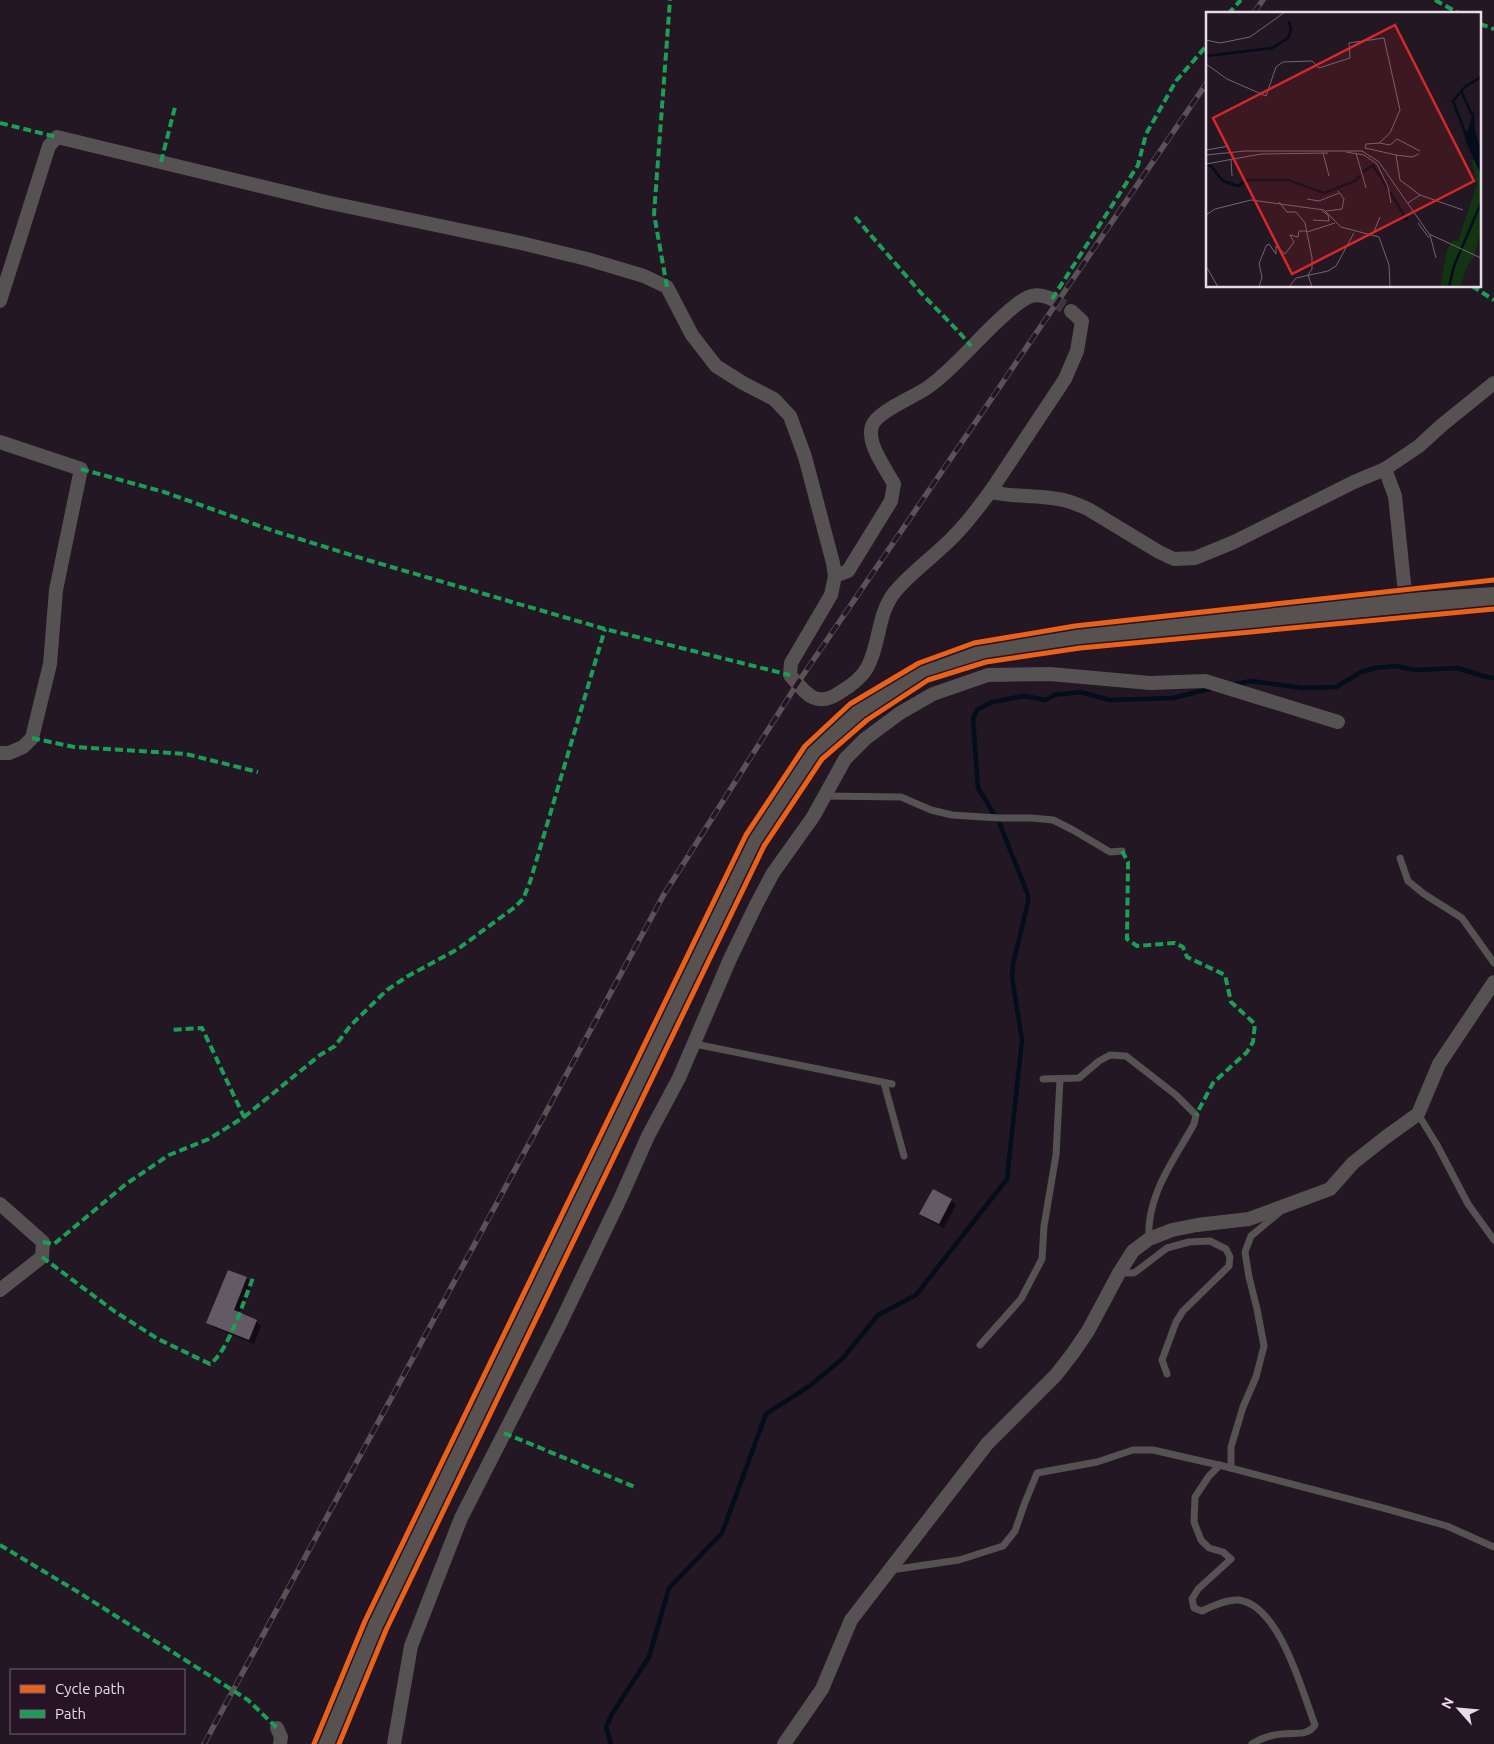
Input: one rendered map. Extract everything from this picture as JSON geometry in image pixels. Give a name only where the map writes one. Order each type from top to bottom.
[{"type":"main road","points":[[1406,604],[1494,591]]},
{"type":"main road","points":[[326,1744],[375,1625],[746,859],[792,784],[832,734],[859,712],[924,672],[980,652],[1077,637],[1494,597]]},
{"type":"street","points":[[0,301],[49,146],[57,137],[326,202],[521,243],[587,259],[644,276],[667,287],[692,335],[716,366],[774,399],[790,416],[805,457],[834,563],[835,576],[831,595],[791,663],[790,675],[808,695],[826,700],[845,690],[867,669],[879,625],[892,595],[955,536],[990,492],[1065,380],[1077,351],[1082,321],[1071,311]]},
{"type":"street","points":[[835,576],[848,572],[891,501],[894,484],[871,442],[872,425],[886,412],[931,386],[961,359],[971,346],[1022,300],[1039,294],[1052,299]]},
{"type":"street","points":[[990,492],[1058,499],[1076,504],[1088,509],[1158,552],[1174,559],[1195,558],[1249,535],[1354,482],[1385,469],[1419,446],[1494,383]]},
{"type":"street","points":[[0,442],[81,469],[56,590],[50,664],[32,738],[23,747],[9,753],[0,753]]},
{"type":"street","points":[[1385,469],[1395,496],[1406,604]]},
{"type":"street","points":[[394,1744],[411,1646],[461,1518],[559,1326],[648,1136],[679,1078],[730,959],[772,873],[812,817],[845,759],[865,739],[900,713],[933,694],[988,676],[1050,674],[1150,682],[1205,681],[1338,722]]},
{"type":"street","points":[[784,1744],[822,1688],[851,1620],[988,1444],[1056,1375],[1073,1353],[1088,1331],[1119,1272],[1134,1251],[1149,1239],[1180,1228],[1249,1219],[1330,1189],[1353,1163],[1418,1114],[1439,1064],[1494,982]]},
{"type":"street","points":[[0,1204],[43,1242],[42,1257],[0,1290]]},
{"type":"street","points":[[277,1728],[281,1737],[280,1744]]},
{"type":"lane","points":[[823,796],[902,797],[945,814],[1053,820],[1110,852],[1122,851]]},
{"type":"lane","points":[[1400,858],[1408,881],[1424,894],[1462,918],[1494,963]]},
{"type":"lane","points":[[695,1044],[892,1084]]},
{"type":"lane","points":[[1043,1079],[1079,1078],[1099,1061],[1110,1055],[1126,1056],[1176,1095],[1196,1115],[1194,1124],[1163,1176],[1148,1228],[1149,1239]]},
{"type":"lane","points":[[980,1345],[1021,1299],[1042,1259],[1044,1226],[1056,1155],[1060,1079]]},
{"type":"lane","points":[[884,1083],[904,1156]]},
{"type":"lane","points":[[1418,1114],[1468,1204],[1494,1240]]},
{"type":"lane","points":[[1231,1468],[1231,1447],[1243,1407],[1256,1377],[1264,1346],[1245,1252],[1251,1236],[1286,1206]]},
{"type":"lane","points":[[1119,1272],[1134,1273],[1167,1248],[1189,1242],[1210,1241],[1226,1249],[1230,1257],[1229,1266],[1182,1311],[1176,1322],[1162,1360],[1167,1374]]},
{"type":"lane","points":[[888,1571],[959,1560],[1003,1546],[1015,1531],[1038,1474],[1097,1462],[1133,1450],[1153,1450],[1220,1465],[1447,1526],[1494,1547]]},
{"type":"lane","points":[[1220,1465],[1209,1476],[1195,1497],[1194,1522],[1201,1540],[1209,1548],[1224,1552],[1231,1559],[1198,1589],[1192,1599],[1194,1608],[1202,1611],[1217,1604],[1238,1600],[1258,1608],[1279,1634],[1315,1725],[1312,1729],[1301,1734],[1284,1733],[1260,1739],[1252,1744]]},
{"type":"building","points":[[933,1189],[952,1199],[939,1224],[919,1214]]},
{"type":"building","points":[[228,1270],[247,1277],[234,1310],[257,1320],[249,1340],[206,1323]]},
{"type":"waterway","points":[[1231,685],[1251,681],[1303,688],[1336,687],[1361,672],[1375,668],[1396,666],[1415,670],[1458,668],[1494,678]]},
{"type":"waterway","points":[[611,1744],[606,1727],[612,1714],[649,1657],[669,1588],[722,1533],[766,1414],[811,1385],[843,1358],[878,1315],[916,1295],[1007,1179],[1022,1040],[1012,977],[1013,964],[1028,895],[999,822],[978,788],[973,719],[977,710],[992,702],[1024,696],[1046,700],[1054,695],[1080,692],[1110,700],[1173,698],[1213,688]]},
{"type":"tunnel","points":[[1052,299],[1071,311]]},
{"type":"railway","points":[[1254,12],[1263,0]]},
{"type":"railway","points":[[204,1744],[663,896],[797,684],[1206,84]]},
{"type":"marked path","points":[[667,287],[654,214],[670,0]]},
{"type":"marked path","points":[[1230,12],[1241,0]]},
{"type":"marked path","points":[[1435,0],[1456,12]]},
{"type":"marked path","points":[[1482,25],[1494,29]]},
{"type":"marked path","points":[[1052,299],[1138,165],[1146,134],[1176,81],[1206,46]]},
{"type":"marked path","points":[[161,162],[175,107]]},
{"type":"marked path","points":[[0,123],[57,137]]},
{"type":"marked path","points":[[855,217],[921,293],[971,346]]},
{"type":"marked path","points":[[1475,288],[1494,300]]},
{"type":"marked path","points":[[81,469],[164,492],[274,531],[364,559],[605,629],[790,675]]},
{"type":"marked path","points":[[244,1117],[320,1055],[335,1046],[351,1025],[387,990],[408,976],[458,949],[523,899],[530,882],[605,629]]},
{"type":"marked path","points":[[32,738],[74,747],[186,754],[258,772]]},
{"type":"marked path","points":[[1122,851],[1128,862],[1127,939],[1137,946],[1175,943],[1183,947],[1187,957],[1225,975],[1231,1002],[1255,1024],[1253,1042],[1247,1052],[1213,1083],[1196,1115]]},
{"type":"marked path","points":[[43,1242],[54,1244],[126,1184],[169,1155],[209,1139],[244,1117],[202,1028],[170,1030]]},
{"type":"marked path","points":[[42,1257],[114,1311],[158,1339],[210,1364],[223,1349],[253,1278]]},
{"type":"marked path","points":[[504,1433],[635,1487]]},
{"type":"marked path","points":[[0,1545],[248,1700],[277,1728]]},
{"type":"cycle path","points":[[314,1744],[365,1621],[746,835],[805,746],[850,704],[919,663],[974,643],[1075,626],[1494,580]]},
{"type":"cycle path","points":[[339,1744],[386,1630],[764,846],[822,759],[867,720],[928,680],[986,662],[1080,648],[1494,609]]}]
